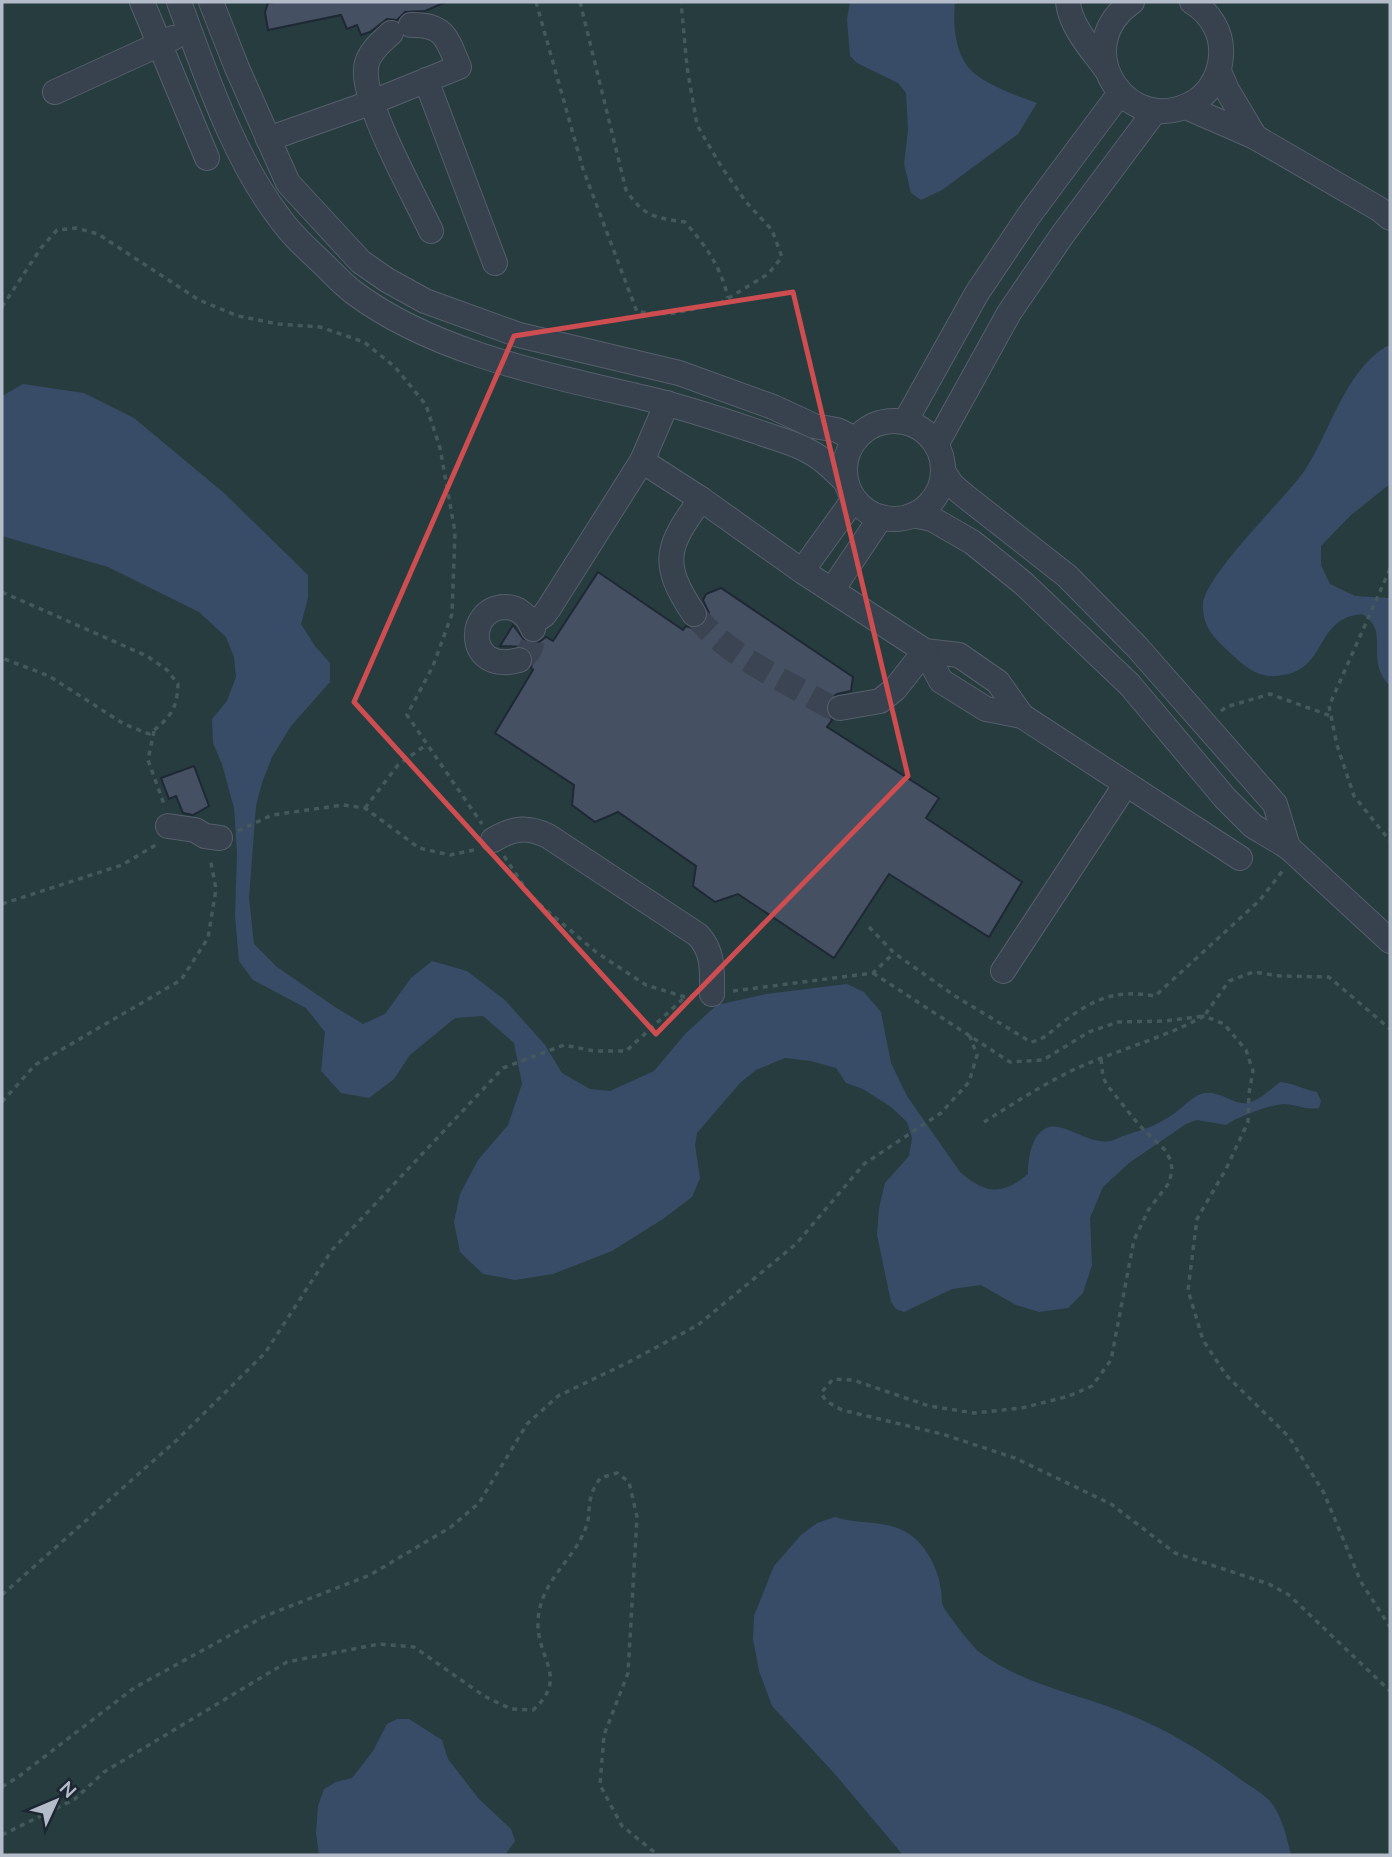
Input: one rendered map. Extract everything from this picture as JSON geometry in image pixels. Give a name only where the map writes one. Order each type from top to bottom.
[{"type":"street","points":[[142,2],[207,158]]},
{"type":"street","points":[[179,2],[221,111],[257,183],[278,217],[352,292],[398,321],[432,337],[502,361],[667,403],[809,451],[824,460],[850,490],[871,513],[881,517],[897,519],[913,515],[925,508],[935,497],[943,471],[936,444],[917,427],[905,422],[887,421],[869,427],[855,439],[846,460],[850,490],[802,570]]},
{"type":"street","points":[[211,2],[288,184],[361,262],[387,280],[425,301],[519,335],[679,373],[773,407],[814,426],[838,430],[855,439]]},
{"type":"street","points":[[1068,2],[1082,36],[1120,93],[1136,105],[1155,111],[1185,107],[1200,98],[1212,86],[1219,71],[1222,54],[1220,36],[1213,21],[1192,2]]},
{"type":"street","points":[[1106,69],[1103,52],[1105,36],[1121,4]]},
{"type":"street","points":[[268,139],[370,103],[459,67],[447,39],[436,28],[428,24],[401,29],[377,46],[366,68],[370,103],[431,231]]},
{"type":"street","points":[[55,92],[189,30]]},
{"type":"street","points":[[208,79],[237,68]]},
{"type":"street","points":[[1219,71],[1255,137]]},
{"type":"street","points":[[426,80],[495,263]]},
{"type":"street","points":[[905,422],[977,293],[1030,214],[1120,93]]},
{"type":"street","points":[[1185,107],[1255,137],[1386,210]]},
{"type":"street","points":[[936,444],[1010,313],[1063,234],[1155,111]]},
{"type":"street","points":[[1030,214],[1063,234]]},
{"type":"street","points":[[300,242],[323,221]]},
{"type":"street","points":[[977,293],[1010,313]]},
{"type":"street","points":[[586,384],[593,353]]},
{"type":"street","points":[[519,660],[505,664],[486,656],[479,648],[478,627],[482,618],[500,607],[511,607],[521,611],[532,626],[544,615],[642,461],[667,403]]},
{"type":"street","points":[[642,461],[925,652],[959,655],[998,682],[1022,716],[1240,858]]},
{"type":"street","points":[[943,471],[952,485],[1067,576],[1164,677],[1275,804],[1292,850]]},
{"type":"street","points":[[694,614],[680,593],[671,556],[677,533],[701,499]]},
{"type":"street","points":[[913,515],[932,519],[972,542],[993,558],[1090,645],[1141,698],[1225,798],[1253,826],[1292,850],[1390,942]]},
{"type":"street","points":[[832,590],[881,517]]},
{"type":"street","points":[[840,708],[880,701],[901,682],[925,652]]},
{"type":"street","points":[[1141,698],[1164,677]]},
{"type":"street","points":[[1003,971],[1126,784]]},
{"type":"street","points":[[168,826],[195,830],[213,837]]},
{"type":"street","points":[[495,842],[512,830],[535,830],[698,935],[710,953],[712,994]]},
{"type":"path","points":[[536,2],[583,169],[637,312],[670,314],[719,304],[768,274],[782,257],[772,230],[746,202],[720,166],[697,125],[687,67],[681,2]]},
{"type":"path","points":[[580,2],[626,190],[637,207],[648,213],[658,218],[685,222],[708,249],[723,276],[728,298]]},
{"type":"path","points":[[2,307],[41,248],[57,230],[76,228],[98,233],[199,300],[238,316],[278,324],[320,327],[364,342],[395,367],[426,405],[440,448],[456,532],[452,614],[433,666],[407,715],[531,897],[596,952],[646,985],[685,997],[873,972],[894,953]]},
{"type":"path","points":[[1390,569],[1329,706],[1337,745],[1354,796],[1390,841]]},
{"type":"path","points":[[2,592],[147,656],[167,670],[178,684],[177,706],[163,723],[149,734],[124,724],[49,676],[2,658]]},
{"type":"path","points":[[1206,724],[1226,707],[1270,694],[1331,716]]},
{"type":"path","points":[[2,904],[122,865],[157,845],[167,834],[164,803],[148,760],[155,730]]},
{"type":"path","points":[[365,808],[398,765],[427,744]]},
{"type":"path","points":[[2,1102],[35,1065],[181,980],[208,938],[216,889],[213,837],[272,816],[343,805],[365,808],[419,848],[450,855],[495,842]]},
{"type":"path","points":[[869,926],[894,953],[1019,1036],[1031,1042],[1044,1040],[1089,1003],[1135,993],[1155,996],[1260,900],[1292,850]]},
{"type":"path","points":[[873,972],[1010,1062],[1043,1060],[1089,1032],[1118,1022],[1165,1021],[1204,1016],[1224,1024],[1246,1050],[1253,1071],[1248,1122],[1226,1170],[1198,1219],[1188,1290],[1203,1340],[1227,1375],[1289,1437],[1324,1493],[1361,1582],[1390,1627]]},
{"type":"path","points":[[984,1122],[1043,1086],[1101,1059],[1173,1033],[1204,1016],[1228,981],[1253,972],[1281,976],[1329,977],[1390,1029]]},
{"type":"path","points":[[2,1595],[178,1439],[265,1353],[332,1250],[503,1068],[564,1045],[594,1051],[626,1051],[685,997]]},
{"type":"path","points":[[2,1787],[19,1777],[134,1688],[265,1616],[370,1575],[451,1527],[479,1503],[527,1424],[547,1405],[558,1396],[698,1325],[796,1244],[864,1164],[898,1139],[941,1114],[969,1082],[977,1055],[969,1034]]},
{"type":"path","points":[[1101,1059],[1107,1085],[1139,1125],[1165,1150],[1171,1161],[1169,1183],[1149,1209],[1134,1240],[1111,1360],[1092,1386],[1069,1396],[1022,1408],[974,1413],[929,1406],[853,1380],[832,1380],[821,1393],[826,1401],[842,1410],[942,1434],[1015,1458],[1111,1504],[1175,1553],[1269,1584],[1289,1595],[1390,1692]]},
{"type":"path","points":[[2,1835],[75,1799],[104,1772],[287,1662],[379,1644],[414,1647],[484,1696],[511,1709],[533,1710],[547,1698],[552,1682],[542,1649],[538,1621],[548,1584],[574,1548],[587,1524],[591,1496],[600,1478],[617,1473],[629,1482],[637,1517],[628,1673],[604,1735],[600,1785],[622,1826],[658,1855]]},
{"type":"highlighted area","points":[[793,292],[908,776],[656,1034],[354,702],[514,336]]},
{"type":"green space","points":[[2,2],[1390,2],[1390,1855],[2,1855]]},
{"type":"water","points":[[850,2],[955,2],[957,44],[968,67],[990,84],[1037,103],[1018,134],[942,190],[921,200],[911,193],[904,164],[908,130],[906,93],[898,83],[857,63],[850,56],[847,19]]},
{"type":"water","points":[[1390,346],[1390,484],[1351,515],[1321,546],[1321,565],[1330,584],[1355,596],[1390,598],[1390,686],[1378,666],[1375,629],[1371,621],[1362,614],[1342,620],[1333,627],[1310,661],[1302,668],[1276,676],[1261,674],[1237,659],[1209,629],[1203,611],[1207,592],[1230,558],[1303,473],[1349,387],[1372,357]]},
{"type":"water","points":[[23,384],[84,393],[134,418],[224,493],[308,575],[308,598],[301,624],[330,663],[330,682],[291,726],[272,757],[262,783],[256,806],[249,898],[254,944],[277,967],[363,1024],[385,1014],[411,978],[432,961],[467,971],[505,1000],[545,1045],[562,1073],[590,1089],[610,1091],[654,1071],[686,1033],[717,1005],[766,994],[847,984],[864,992],[881,1012],[891,1063],[907,1096],[960,1172],[978,1185],[994,1190],[1010,1186],[1028,1174],[1034,1140],[1049,1127],[1063,1128],[1094,1140],[1111,1141],[1157,1124],[1201,1094],[1213,1093],[1248,1103],[1261,1097],[1280,1082],[1317,1092],[1321,1101],[1319,1108],[1285,1104],[1271,1106],[1226,1125],[1197,1120],[1186,1124],[1129,1163],[1103,1187],[1090,1218],[1092,1265],[1083,1293],[1068,1308],[1039,1312],[1016,1305],[981,1285],[952,1289],[904,1312],[896,1309],[891,1302],[877,1235],[879,1208],[885,1183],[909,1156],[912,1138],[907,1122],[891,1107],[863,1089],[846,1083],[836,1068],[785,1058],[756,1070],[740,1083],[697,1133],[695,1145],[700,1178],[692,1197],[663,1219],[612,1251],[553,1274],[515,1280],[483,1274],[460,1252],[454,1222],[460,1194],[478,1160],[508,1125],[522,1084],[514,1043],[483,1016],[455,1018],[410,1055],[394,1079],[369,1098],[341,1093],[321,1071],[325,1032],[306,1008],[253,980],[239,961],[235,916],[237,853],[234,808],[222,764],[213,743],[212,719],[227,701],[236,677],[234,657],[226,637],[199,612],[108,567],[2,536],[2,396]]},
{"type":"water","points":[[835,1517],[895,1527],[917,1540],[929,1555],[937,1572],[945,1610],[976,1649],[997,1664],[1033,1681],[1110,1707],[1158,1727],[1198,1750],[1261,1793],[1273,1805],[1279,1817],[1291,1855],[903,1855],[834,1773],[772,1706],[759,1671],[753,1639],[754,1616],[774,1566],[801,1535],[817,1523]]},
{"type":"water","points":[[397,1719],[409,1719],[442,1740],[448,1759],[479,1799],[511,1829],[515,1841],[505,1855],[319,1855],[316,1833],[318,1806],[324,1789],[336,1782],[352,1778],[373,1751],[387,1724]]},
{"type":"building","points":[[446,2],[425,11],[405,12],[397,20],[387,19],[370,32],[361,35],[357,25],[347,29],[341,15],[268,30],[265,12],[268,3]]},
{"type":"building","points":[[598,572],[683,630],[686,626],[694,629],[701,627],[707,622],[709,613],[703,600],[706,594],[721,588],[853,677],[851,691],[837,694],[826,702],[826,711],[832,720],[827,727],[939,798],[926,818],[1022,882],[989,937],[889,874],[834,958],[738,894],[715,902],[693,886],[696,866],[618,812],[595,822],[572,805],[574,785],[495,733],[533,670],[531,668],[534,658],[525,647],[500,646],[513,625],[525,641],[538,643],[546,637],[553,641]]},
{"type":"building","points":[[194,766],[209,806],[193,815],[183,813],[176,796],[169,799],[161,778]]},
{"type":"tunnel","points":[[694,614],[707,629],[739,655],[830,707],[840,708]]},
{"type":"tunnel","points":[[519,660],[531,647],[533,629]]}]
